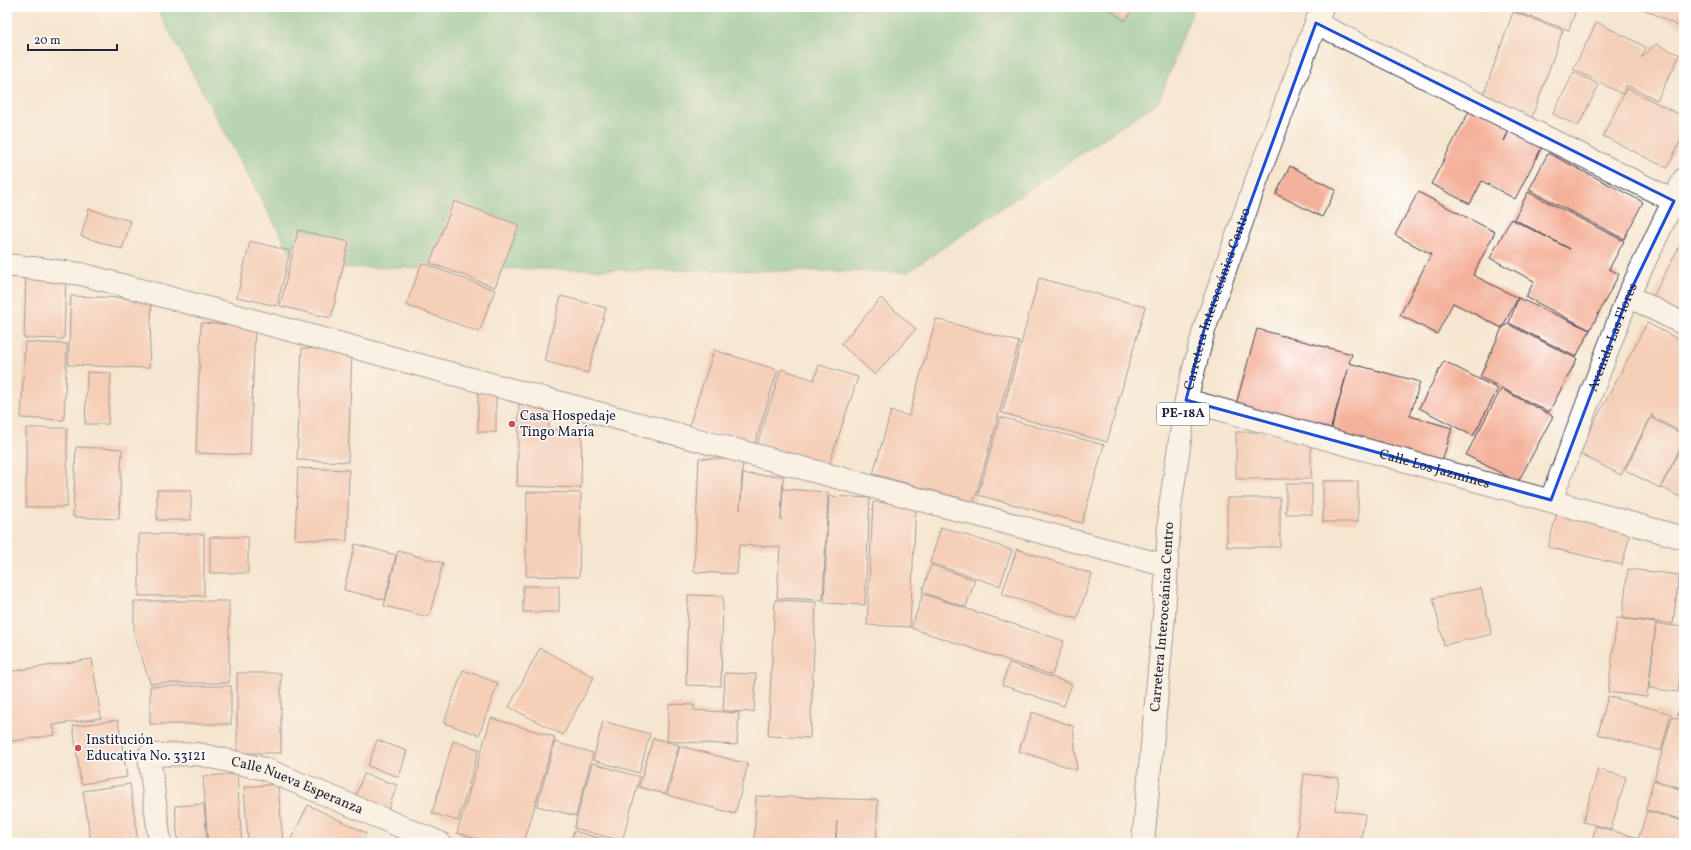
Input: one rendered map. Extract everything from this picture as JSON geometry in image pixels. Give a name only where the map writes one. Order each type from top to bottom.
[{"type":"main road","points":[[1319,15],[1674,201]]},
{"type":"main road","name":"Carretera Interoceánica Centro","points":[[1143,843],[1164,616],[1170,507],[1186,400],[1204,330],[1255,184],[1319,15]]},
{"type":"main road","name":"Avenida Las Flores","points":[[1551,500],[1628,296],[1684,179]]},
{"type":"main road","points":[[7,265],[81,274],[1167,566]]},
{"type":"main road","points":[[1628,296],[1684,324]]},
{"type":"main road","name":"Calle Los Jazmines","points":[[1186,400],[1684,538]]},
{"type":"main road","name":"Calle Nueva Esperanza","points":[[160,843],[149,755],[198,754],[265,769],[440,843]]},
{"type":"highlighted area","points":[[1316,23],[1674,201],[1628,296],[1551,500],[1186,400],[1204,330]]},
{"type":"green space","points":[[156,7],[1194,7],[1159,101],[908,272],[298,267]]},
{"type":"building","points":[[1105,7],[1135,7],[1125,21]]},
{"type":"building","points":[[1512,7],[1577,7],[1569,30],[1511,10]]},
{"type":"building","points":[[1640,7],[1684,7],[1684,23],[1682,28]]},
{"type":"building","points":[[1513,12],[1563,30],[1532,118],[1482,99]]},
{"type":"building","points":[[1597,22],[1646,47],[1641,58],[1656,44],[1680,55],[1657,100],[1627,85],[1622,94],[1573,69]]},
{"type":"building","points":[[1574,72],[1599,85],[1578,126],[1553,114]]},
{"type":"building","points":[[1627,88],[1684,117],[1684,134],[1667,168],[1603,136]]},
{"type":"building","points":[[1472,106],[1544,143],[1515,199],[1482,181],[1470,204],[1431,184]]},
{"type":"building","points":[[1548,153],[1643,202],[1624,239],[1529,190]]},
{"type":"building","points":[[1290,166],[1336,190],[1322,217],[1276,194]]},
{"type":"building","points":[[1418,192],[1495,232],[1473,275],[1518,298],[1502,328],[1453,303],[1437,334],[1400,315],[1431,254],[1395,235]]},
{"type":"building","points":[[1528,192],[1624,241],[1609,269],[1619,274],[1590,330],[1526,297],[1534,281],[1490,258],[1511,219],[1570,249],[1514,219]]},
{"type":"building","points":[[454,201],[519,225],[495,287],[430,263]]},
{"type":"building","points":[[89,209],[131,221],[122,249],[81,236]]},
{"type":"building","points":[[298,230],[349,242],[331,318],[280,306]]},
{"type":"building","points":[[1684,237],[1684,315],[1652,299]]},
{"type":"building","points":[[250,241],[290,251],[277,306],[237,297]]},
{"type":"building","points":[[422,263],[495,290],[479,332],[406,305]]},
{"type":"building","points":[[26,274],[66,276],[64,339],[24,338]]},
{"type":"building","points":[[1039,278],[1145,307],[1107,442],[1002,413]]},
{"type":"building","points":[[71,296],[152,299],[149,368],[68,365]]},
{"type":"building","points":[[561,296],[606,308],[588,373],[544,361]]},
{"type":"building","points":[[881,298],[916,329],[875,375],[841,344]]},
{"type":"building","points":[[1518,298],[1590,330],[1576,357],[1509,323]]},
{"type":"building","points":[[936,319],[1019,342],[974,502],[873,474],[891,411],[909,416]]},
{"type":"building","points":[[201,323],[255,326],[250,455],[196,453]]},
{"type":"building","points":[[1647,323],[1684,342],[1684,433],[1652,417],[1652,414],[1621,475],[1578,453]]},
{"type":"building","points":[[1508,324],[1577,359],[1549,412],[1480,377],[1502,328]]},
{"type":"building","points":[[1257,329],[1352,354],[1349,363],[1420,382],[1410,416],[1452,428],[1441,465],[1330,434],[1348,369],[1329,434],[1235,408]]},
{"type":"building","points":[[25,342],[67,344],[64,420],[21,418]]},
{"type":"building","points":[[302,348],[352,351],[348,462],[297,460]]},
{"type":"building","points":[[714,350],[778,370],[754,446],[689,426]]},
{"type":"building","points":[[1444,361],[1498,389],[1473,436],[1419,408]]},
{"type":"building","points":[[819,365],[858,377],[828,468],[757,445],[781,369],[814,380]]},
{"type":"building","points":[[87,372],[111,373],[108,424],[85,424]]},
{"type":"building","points":[[1501,389],[1553,416],[1518,482],[1466,455]]},
{"type":"building","points":[[478,391],[496,391],[496,432],[478,432]]},
{"type":"building","points":[[519,402],[549,402],[549,430],[582,431],[581,488],[517,486]]},
{"type":"building","points":[[1000,417],[1104,445],[1082,523],[978,495]]},
{"type":"building","points":[[1651,418],[1684,435],[1684,441],[1660,488],[1625,470]]},
{"type":"building","points":[[26,428],[67,428],[67,507],[26,507]]},
{"type":"building","points":[[1236,432],[1263,432],[1311,445],[1311,479],[1236,479]]},
{"type":"building","points":[[1684,442],[1684,499],[1661,487]]},
{"type":"building","points":[[76,447],[122,449],[119,519],[73,517]]},
{"type":"building","points":[[699,458],[743,460],[740,510],[743,474],[783,476],[781,520],[783,489],[828,492],[823,600],[777,598],[780,547],[739,545],[737,574],[694,572]]},
{"type":"building","points":[[298,468],[349,470],[347,541],[295,539]]},
{"type":"building","points":[[1323,481],[1358,481],[1358,522],[1323,522]]},
{"type":"building","points":[[1286,484],[1312,484],[1312,514],[1286,514]]},
{"type":"building","points":[[157,490],[191,490],[191,520],[157,520]]},
{"type":"building","points":[[527,492],[581,493],[579,577],[526,576]]},
{"type":"building","points":[[829,496],[870,498],[865,605],[824,603]]},
{"type":"building","points":[[1227,498],[1280,498],[1280,547],[1227,547]]},
{"type":"building","points":[[873,502],[916,504],[910,627],[867,625]]},
{"type":"building","points":[[1558,509],[1632,527],[1622,565],[1548,547]]},
{"type":"building","points":[[941,527],[1012,550],[1000,586],[930,563]]},
{"type":"building","points":[[139,534],[204,534],[204,596],[139,596]]},
{"type":"building","points":[[210,537],[248,537],[248,573],[210,573]]},
{"type":"building","points":[[355,544],[396,555],[385,600],[344,590]]},
{"type":"building","points":[[1017,549],[1092,574],[1077,619],[1002,594]]},
{"type":"building","points":[[398,551],[443,563],[429,617],[384,606]]},
{"type":"building","points":[[931,565],[975,580],[966,607],[922,592]]},
{"type":"building","points":[[1628,569],[1679,575],[1673,624],[1622,618]]},
{"type":"building","points":[[523,586],[559,586],[559,612],[523,612]]},
{"type":"building","points":[[1481,588],[1492,634],[1444,645],[1433,598]]},
{"type":"building","points":[[923,594],[1064,641],[1052,675],[911,628]]},
{"type":"building","points":[[688,595],[723,596],[721,686],[686,685]]},
{"type":"building","points":[[775,600],[816,602],[810,738],[768,736]]},
{"type":"building","points":[[134,601],[229,601],[229,683],[150,683],[134,633]]},
{"type":"building","points":[[1617,618],[1656,623],[1647,697],[1608,692]]},
{"type":"building","points":[[1656,624],[1684,627],[1684,644],[1678,692],[1649,688]]},
{"type":"building","points":[[540,648],[594,677],[563,735],[509,707]]},
{"type":"building","points":[[92,659],[101,718],[53,725],[55,735],[7,742],[7,672]]},
{"type":"building","points":[[1009,663],[1072,684],[1064,706],[1002,685]]},
{"type":"building","points":[[463,670],[498,683],[479,735],[444,723]]},
{"type":"building","points":[[237,673],[281,673],[281,753],[237,753]]},
{"type":"building","points":[[725,673],[756,674],[754,712],[723,711]]},
{"type":"building","points":[[150,686],[231,686],[231,724],[150,724]]},
{"type":"building","points":[[1684,693],[1684,717],[1677,715]]},
{"type":"building","points":[[1608,696],[1671,714],[1661,751],[1598,734]]},
{"type":"building","points":[[669,704],[694,705],[694,710],[739,713],[737,745],[667,741]]},
{"type":"building","points":[[1032,712],[1073,726],[1077,770],[1019,751]]},
{"type":"building","points":[[1672,717],[1684,720],[1684,789],[1654,780]]},
{"type":"building","points":[[491,718],[555,737],[524,843],[491,843],[457,833]]},
{"type":"building","points":[[118,720],[127,777],[81,784],[73,726]]},
{"type":"building","points":[[603,721],[650,734],[639,773],[593,760]]},
{"type":"building","points":[[653,738],[679,745],[665,794],[639,787]]},
{"type":"building","points":[[377,740],[407,751],[399,777],[368,766]]},
{"type":"building","points":[[453,741],[479,749],[458,821],[432,813]]},
{"type":"building","points":[[555,742],[593,753],[576,816],[537,806]]},
{"type":"building","points":[[680,746],[748,764],[735,814],[667,795]]},
{"type":"building","points":[[592,763],[640,777],[622,841],[574,828]]},
{"type":"building","points":[[1598,769],[1626,777],[1611,829],[1583,822]]},
{"type":"building","points":[[237,774],[242,843],[208,843],[203,776]]},
{"type":"building","points":[[364,774],[397,785],[388,810],[355,798]]},
{"type":"building","points":[[1304,774],[1339,778],[1335,810],[1365,814],[1361,843],[1296,843]]},
{"type":"building","points":[[1653,781],[1684,790],[1684,820],[1646,810]]},
{"type":"building","points":[[130,784],[138,843],[91,843],[83,791]]},
{"type":"building","points":[[278,784],[283,843],[248,843],[244,787]]},
{"type":"building","points":[[756,796],[878,800],[876,843],[836,843],[837,821],[835,843],[754,843]]},
{"type":"building","points":[[204,804],[207,843],[178,843],[175,806]]},
{"type":"building","points":[[308,805],[366,833],[361,843],[289,843]]},
{"type":"building","points":[[1647,811],[1684,821],[1684,843],[1637,843]]},
{"type":"building","points":[[1596,826],[1638,838],[1636,843],[1591,843]]},
{"type":"building","points":[[574,831],[617,843],[570,843]]},
{"type":"building","points":[[627,839],[640,843],[626,843]]},
{"type":"place","name":"Casa Hospedaje Tingo María","points":[[512,424]]},
{"type":"place","name":"Institución Educativa No. 33121","points":[[78,748]]}]
